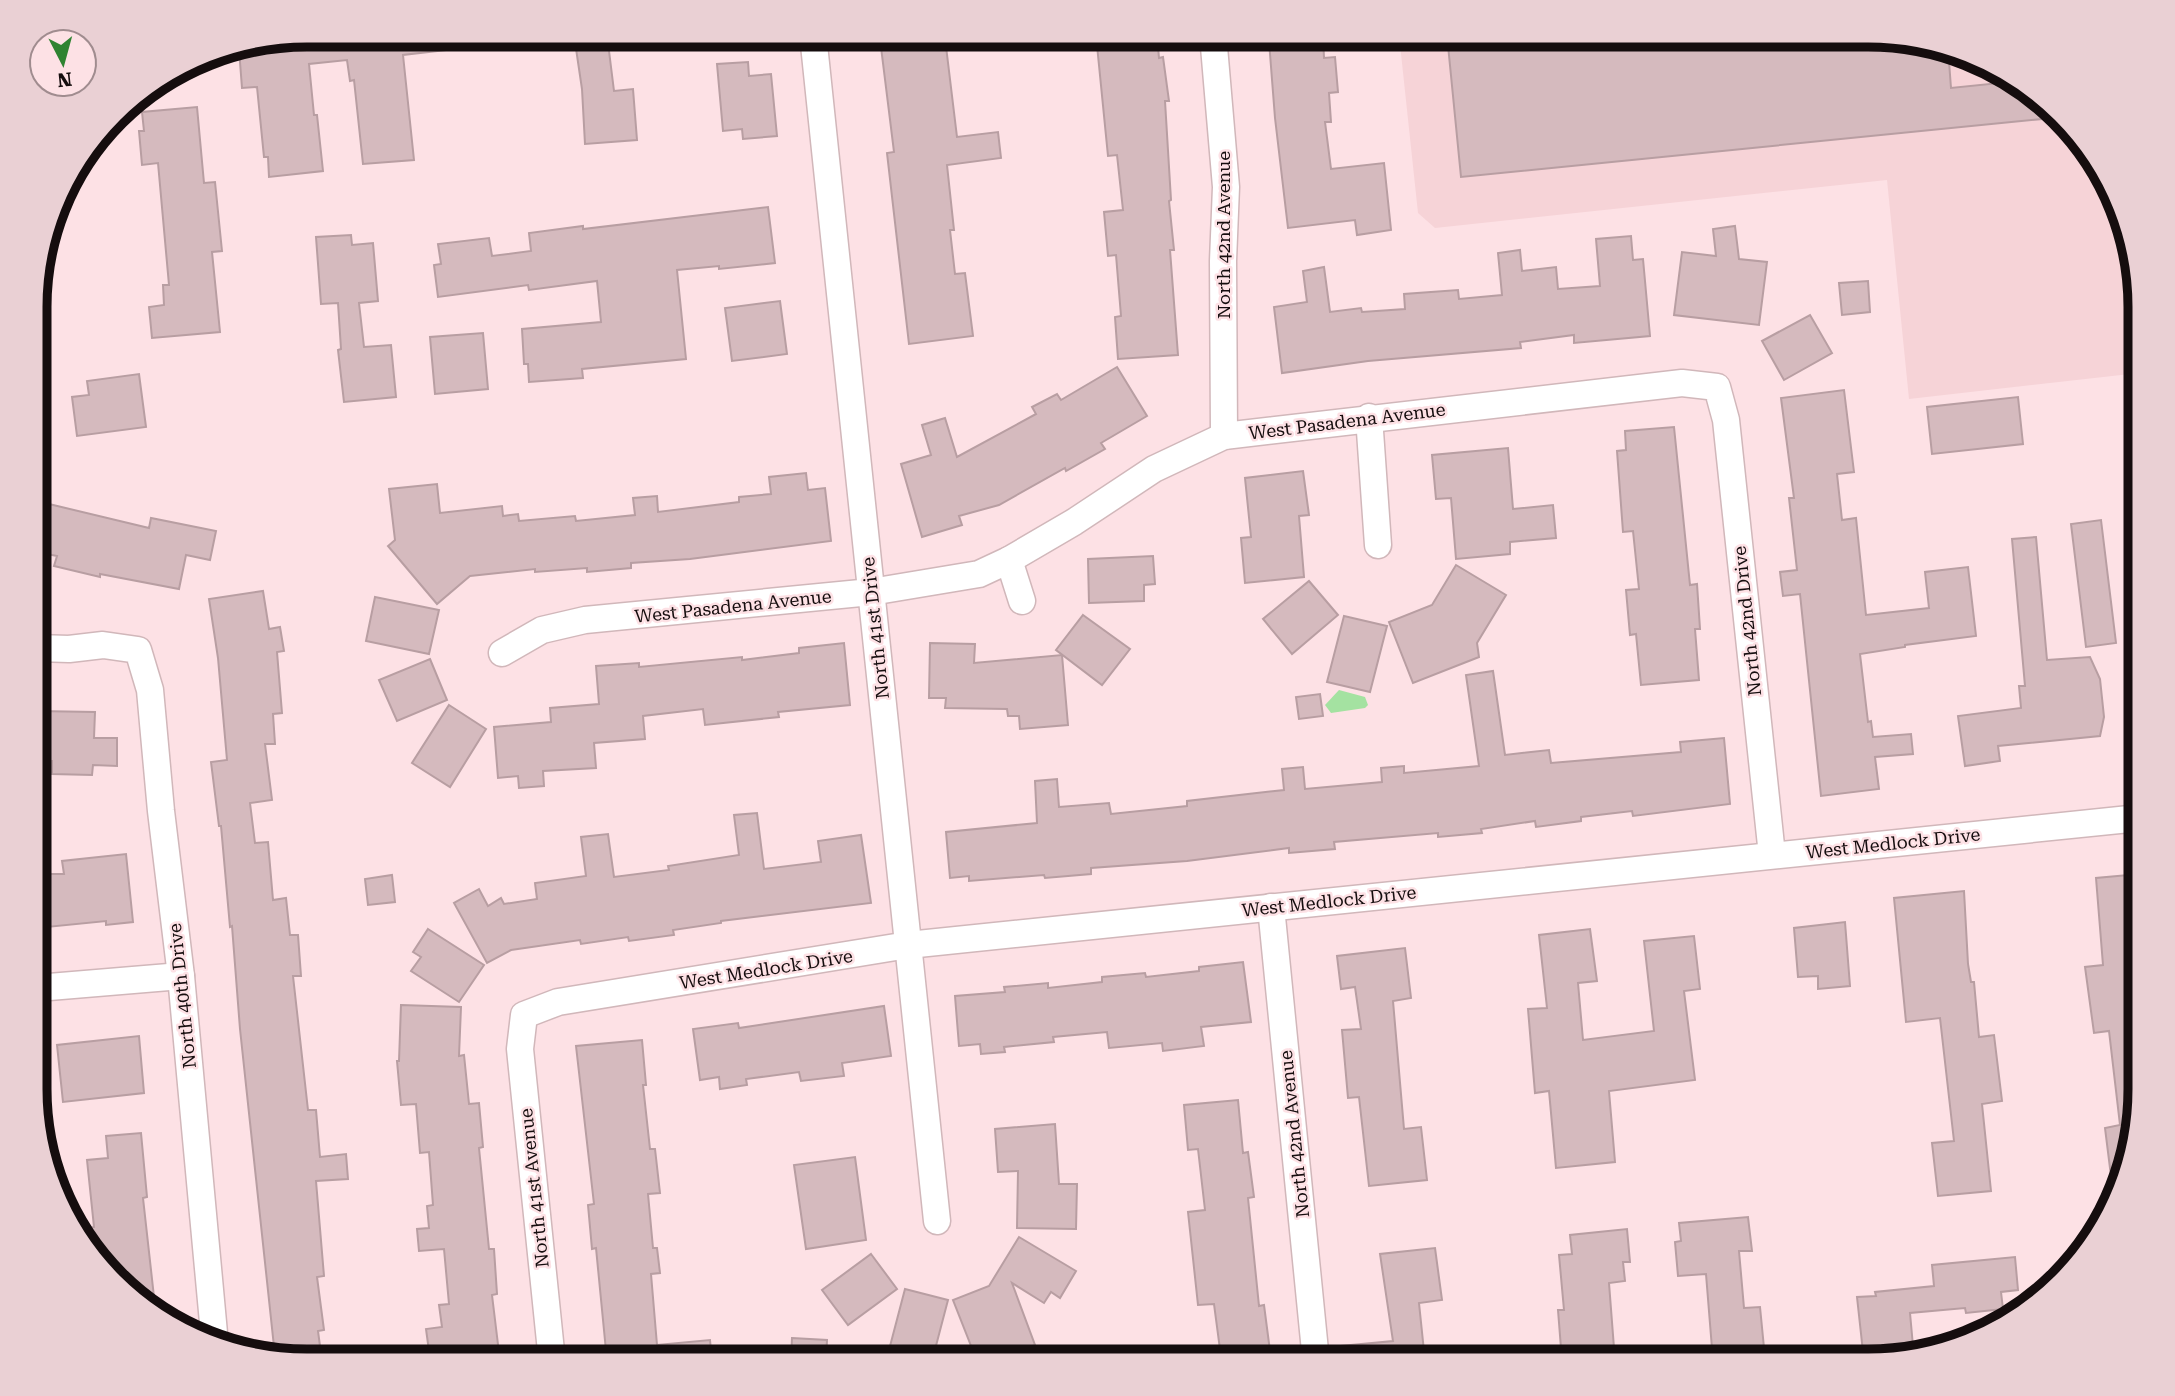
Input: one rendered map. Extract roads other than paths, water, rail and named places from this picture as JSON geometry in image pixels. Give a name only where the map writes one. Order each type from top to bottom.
[{"type":"street","name":"North 41st Drive","points":[[814,47],[937,1221]]},
{"type":"street","name":"North 42nd Avenue","points":[[1214,47],[1226,187],[1223,261],[1224,436]]},
{"type":"street","name":"West Pasadena Avenue","points":[[502,653],[542,630],[585,620],[871,592],[979,574],[1009,560],[1074,522],[1154,469],[1224,436],[1682,383],[1717,387]]},
{"type":"street","name":"North 42nd Drive","points":[[1717,387],[1726,420],[1772,855]]},
{"type":"street","points":[[1369,418],[1378,545]]},
{"type":"street","points":[[1009,560],[1022,601]]},
{"type":"street","name":"North 40th Drive","points":[[47,648],[103,645],[138,650],[150,690],[161,811],[181,976],[214,1331]]},
{"type":"street","name":"West Medlock Drive","points":[[524,1015],[558,1002],[908,945],[2128,819]]},
{"type":"street","name":"North 42nd Avenue","points":[[1271,907],[1315,1349]]},
{"type":"street","points":[[47,987],[181,976]]},
{"type":"street","name":"North 41st Avenue","points":[[524,1015],[520,1049],[551,1349]]}]
